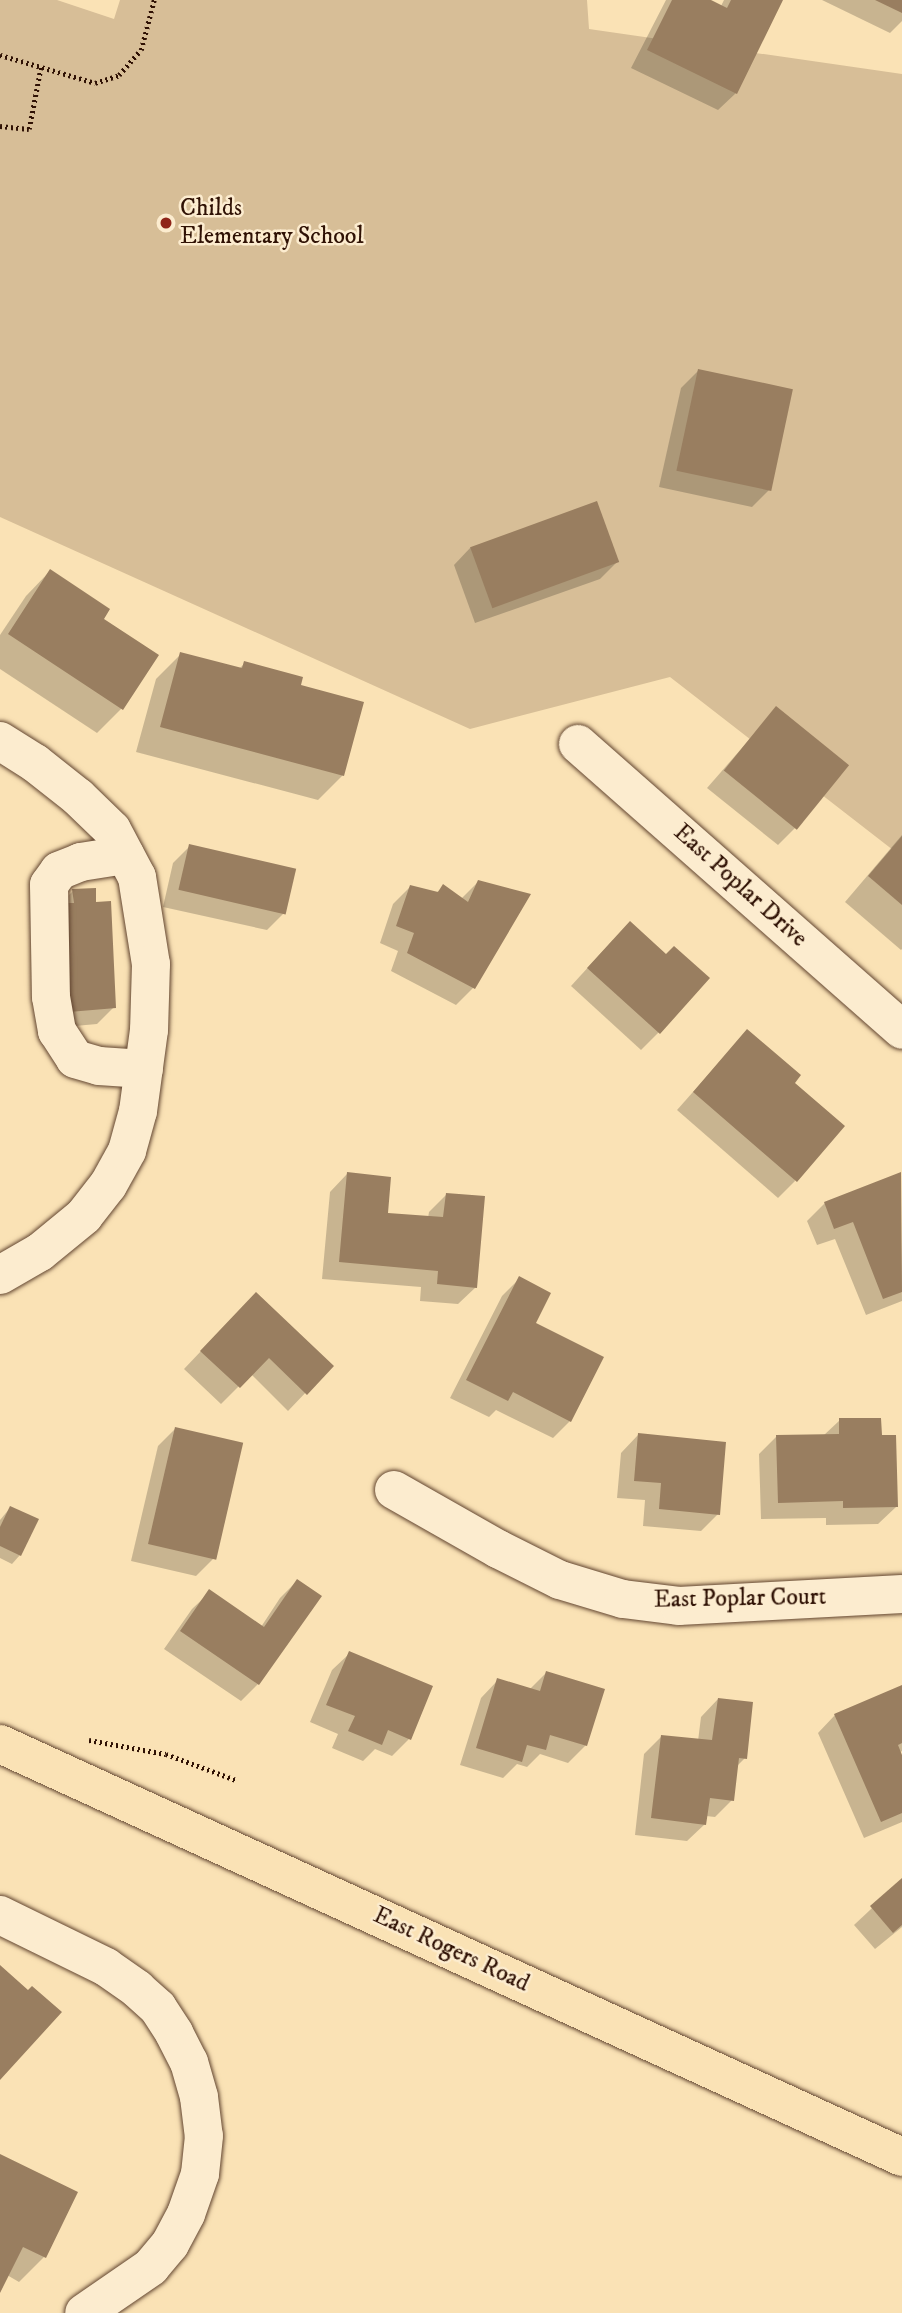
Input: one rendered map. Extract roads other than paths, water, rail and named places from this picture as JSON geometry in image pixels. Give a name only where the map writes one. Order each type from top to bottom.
[{"type":"main road","name":"East Rogers Road","points":[[0,1744],[902,2157]]},
{"type":"street","points":[[0,741],[35,763],[78,797],[112,831],[137,877],[151,964],[149,1030],[144,1069],[138,1111],[127,1151],[108,1185],[84,1216],[40,1252],[0,1275]]},
{"type":"street","name":"East Poplar Drive","points":[[578,744],[902,1030]]},
{"type":"street","points":[[125,855],[81,862],[59,871],[49,885],[51,997],[58,1031],[75,1059],[99,1066],[144,1069]]},
{"type":"street","name":"East Poplar Court","points":[[394,1490],[498,1549],[560,1580],[623,1599],[679,1606],[902,1594]]},
{"type":"street","points":[[0,1916],[106,1967],[158,2008],[189,2063],[199,2097],[204,2136],[200,2174],[181,2224],[170,2244],[151,2267],[84,2313]]},
{"type":"place","name":"Childs Elementary School","points":[[166,223]]}]
